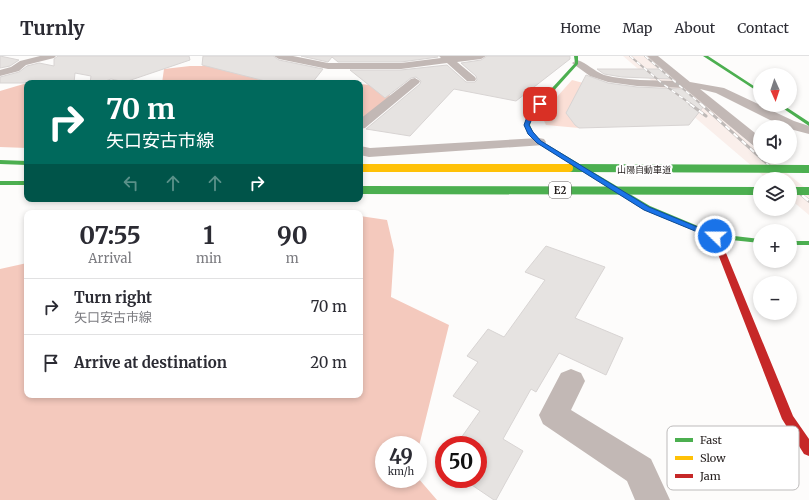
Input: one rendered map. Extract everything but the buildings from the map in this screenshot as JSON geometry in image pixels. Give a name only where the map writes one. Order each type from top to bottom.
[{"type":"main road","points":[[705,56],[753,87]]},
{"type":"main road","points":[[577,60],[531,114],[527,125],[530,133],[539,142],[647,208],[715,236],[753,240]]},
{"type":"main road","points":[[791,112],[809,124]]},
{"type":"main road","points":[[0,162],[24,163]]},
{"type":"main road","name":"山陽自動車道","points":[[363,168],[809,169]]},
{"type":"main road","points":[[0,183],[24,184]]},
{"type":"main road","name":"山陽自動車道","points":[[363,190],[753,191]]},
{"type":"main road","points":[[797,191],[809,191]]},
{"type":"main road","points":[[715,236],[788,419],[793,426]]},
{"type":"main road","points":[[797,243],[809,243]]},
{"type":"main road","points":[[799,435],[809,450]]},
{"type":"street","points":[[0,73],[15,69],[23,64],[51,56]]},
{"type":"street","points":[[279,56],[328,66],[401,66],[447,58],[481,56]]},
{"type":"street","points":[[652,56],[753,138]]},
{"type":"street","points":[[447,58],[471,79]]},
{"type":"street","points":[[577,60],[591,73],[610,79],[634,83],[707,87],[720,90],[789,124],[809,130]]},
{"type":"street","points":[[363,123],[415,81]]},
{"type":"street","points":[[363,151],[369,154],[539,142]]},
{"type":"street","points":[[571,381],[554,415],[639,470],[653,500]]},
{"type":"shaded area","points":[[623,56],[649,56],[753,146],[753,164],[776,164],[786,172],[759,172]]},
{"type":"shaded area","points":[[190,66],[225,66],[260,80],[162,80],[164,69]]},
{"type":"shaded area","points":[[572,80],[587,84],[623,110],[568,110],[566,113],[579,128],[546,125],[544,121],[556,98]]},
{"type":"shaded area","points":[[24,84],[24,148],[0,147],[0,91]]},
{"type":"shaded area","points":[[363,84],[371,85],[390,92],[389,100],[363,121]]},
{"type":"shaded area","points":[[797,181],[809,191],[809,215],[797,205]]},
{"type":"shaded area","points":[[363,216],[387,220],[394,250],[391,297],[449,325],[421,436],[375,436],[375,488],[427,488],[437,500],[0,500],[0,269],[24,264],[24,398],[363,398]]},
{"type":"railway","points":[[630,56],[663,84],[692,105]]},
{"type":"railway","points":[[645,56],[702,105]]},
{"type":"railway","points":[[690,104],[706,116]]},
{"type":"railway","points":[[701,104],[773,169]]},
{"type":"railway","points":[[772,168],[776,172]]},
{"type":"railway","points":[[797,191],[809,201]]},
{"type":"traffic: fast","points":[[576,56],[577,63],[531,114],[527,125],[530,133],[539,142],[647,208],[715,236],[753,240]]},
{"type":"traffic: fast","points":[[705,56],[753,87]]},
{"type":"traffic: fast","points":[[791,112],[809,124]]},
{"type":"traffic: fast","points":[[0,162],[24,163]]},
{"type":"traffic: fast","points":[[569,168],[809,169]]},
{"type":"traffic: fast","points":[[0,183],[24,183]]},
{"type":"traffic: fast","points":[[363,190],[753,191]]},
{"type":"traffic: fast","points":[[797,191],[809,191]]},
{"type":"traffic: fast","points":[[797,243],[809,243]]},
{"type":"traffic: jam","points":[[715,236],[788,419],[793,426]]},
{"type":"traffic: jam","points":[[799,435],[809,450]]},
{"type":"traffic: slow","points":[[363,168],[569,168]]},
{"type":"route","points":[[540,104],[531,114],[527,125],[530,133],[539,142],[647,208],[715,236]]}]
